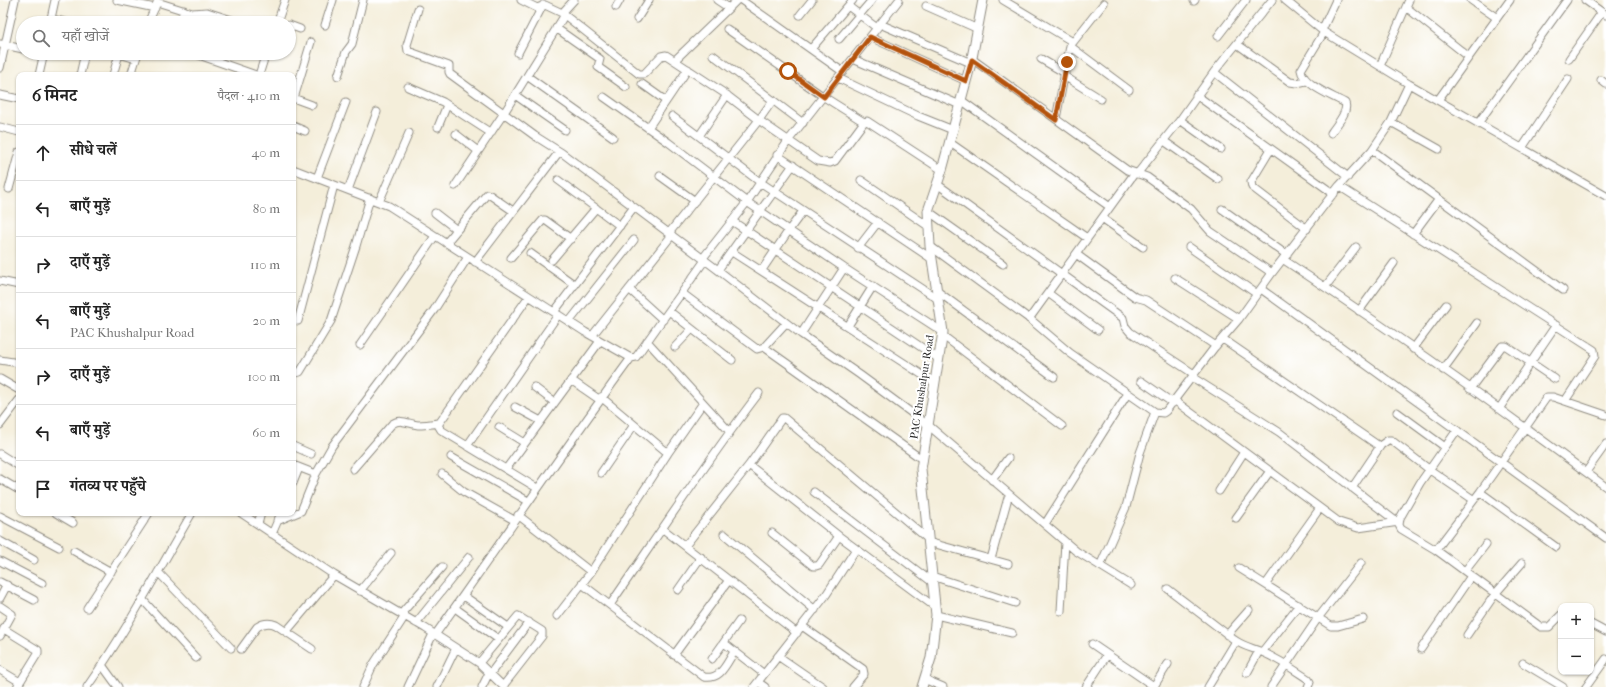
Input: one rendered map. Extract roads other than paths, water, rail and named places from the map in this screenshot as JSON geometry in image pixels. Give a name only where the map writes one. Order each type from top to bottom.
[{"type":"main road","name":"PAC Khushalpur Road","points":[[923,683],[932,653],[935,611],[921,469],[943,333],[930,246],[928,211],[942,170],[972,61],[983,0]]},
{"type":"street","points":[[0,67],[3,44],[15,0]]},
{"type":"street","points":[[52,16],[55,0]]},
{"type":"street","points":[[121,0],[156,3],[195,13],[207,12],[219,16]]},
{"type":"street","points":[[281,16],[285,0]]},
{"type":"street","points":[[325,24],[333,0]]},
{"type":"street","points":[[338,76],[346,52],[352,44],[363,0]]},
{"type":"street","points":[[521,0],[537,8],[543,5]]},
{"type":"street","points":[[455,186],[504,113],[563,14],[574,0]]},
{"type":"street","points":[[616,7],[620,0]]},
{"type":"street","points":[[637,19],[649,0]]},
{"type":"street","points":[[717,0],[729,8]]},
{"type":"street","points":[[675,60],[737,0]]},
{"type":"street","points":[[741,0],[811,49],[840,75],[918,116],[953,130]]},
{"type":"street","points":[[800,15],[812,0]]},
{"type":"street","points":[[839,39],[872,0]]},
{"type":"street","points":[[408,687],[434,635],[464,596],[537,488],[631,358],[636,357],[663,320],[704,259],[747,202],[777,155],[899,0]]},
{"type":"street","points":[[1002,0],[1072,44],[1129,90]]},
{"type":"street","points":[[1218,36],[1246,0]]},
{"type":"street","points":[[1029,319],[1102,218],[1164,141],[1196,95],[1272,0]]},
{"type":"street","points":[[1284,0],[1323,31],[1409,84],[1479,122],[1606,196]]},
{"type":"street","points":[[1331,133],[1345,111],[1346,105],[1345,103],[1306,82],[1301,75],[1301,70],[1323,31],[1336,0]]},
{"type":"street","points":[[1380,66],[1409,0]]},
{"type":"street","points":[[1471,0],[1497,18]]},
{"type":"street","points":[[1438,100],[1510,0]]},
{"type":"street","points":[[1479,122],[1567,0]]},
{"type":"street","points":[[1570,59],[1604,13],[1584,0]]},
{"type":"street","points":[[151,16],[156,3]]},
{"type":"street","points":[[811,49],[850,3],[860,15],[878,26],[972,61],[1126,170],[1147,177],[1191,209],[1210,231],[1272,273]]},
{"type":"street","points":[[1056,120],[1064,74],[1072,44],[1104,3]]},
{"type":"street","points":[[543,5],[563,14],[639,74],[644,74],[663,54],[675,60],[727,95],[759,120],[818,161],[830,163],[835,161],[864,122]]},
{"type":"street","points":[[518,53],[543,5]]},
{"type":"street","points":[[926,6],[978,29]]},
{"type":"street","points":[[1406,7],[1469,57]]},
{"type":"street","points":[[418,9],[407,45],[408,51],[449,66],[450,74],[671,234],[786,323],[860,374],[928,425],[1076,551],[1131,585]]},
{"type":"street","points":[[182,16],[184,10]]},
{"type":"street","points":[[296,28],[300,29]]},
{"type":"street","points":[[556,28],[600,59],[598,67],[626,87]]},
{"type":"street","points":[[728,29],[824,97],[864,122],[870,122],[942,170]]},
{"type":"street","points":[[870,37],[966,81]]},
{"type":"street","points":[[296,89],[311,42]]},
{"type":"street","points":[[3,44],[16,47]]},
{"type":"street","points":[[1237,44],[1290,82],[1306,82]]},
{"type":"street","points":[[712,55],[803,123]]},
{"type":"street","points":[[1041,59],[1101,99]]},
{"type":"street","points":[[40,72],[42,60]]},
{"type":"street","points":[[81,72],[83,60]]},
{"type":"street","points":[[114,72],[117,60]]},
{"type":"street","points":[[132,72],[136,60]]},
{"type":"street","points":[[214,60],[249,72]]},
{"type":"street","points":[[259,72],[263,60]]},
{"type":"street","points":[[852,60],[960,102],[1110,208]]},
{"type":"street","points":[[648,128],[688,69]]},
{"type":"street","points":[[1214,72],[1348,177]]},
{"type":"street","points":[[527,76],[613,137]]},
{"type":"street","points":[[1522,148],[1568,79]]},
{"type":"street","points":[[642,84],[666,101]]},
{"type":"street","points":[[930,246],[1029,319],[1070,353],[1155,412],[1163,413],[1239,319],[1272,273],[1286,257],[1339,186],[1372,150],[1391,122],[1409,84]]},
{"type":"street","points":[[408,88],[448,105],[491,133]]},
{"type":"street","points":[[0,94],[16,98]]},
{"type":"street","points":[[515,95],[564,130]]},
{"type":"street","points":[[699,136],[727,95]]},
{"type":"street","points":[[1196,95],[1334,194]]},
{"type":"street","points":[[604,97],[747,202],[943,333],[1062,426]]},
{"type":"street","points":[[296,99],[312,105]]},
{"type":"street","points":[[592,336],[773,100]]},
{"type":"street","points":[[316,178],[346,102]]},
{"type":"street","points":[[438,127],[448,105]]},
{"type":"street","points":[[348,190],[377,112]]},
{"type":"street","points":[[672,116],[760,182],[858,248],[937,295],[1054,377]]},
{"type":"street","points":[[1180,120],[1221,149]]},
{"type":"street","points":[[1391,122],[1439,149]]},
{"type":"street","points":[[0,126],[16,131]]},
{"type":"street","points":[[296,127],[305,131]]},
{"type":"street","points":[[379,202],[409,132]]},
{"type":"street","points":[[456,134],[478,151]]},
{"type":"street","points":[[1164,141],[1218,179]]},
{"type":"street","points":[[949,142],[1088,238]]},
{"type":"street","points":[[1271,149],[1251,182],[1252,187],[1307,229]]},
{"type":"street","points":[[1372,150],[1563,290]]},
{"type":"street","points":[[475,262],[559,152]]},
{"type":"street","points":[[777,155],[932,259]]},
{"type":"street","points":[[9,189],[16,163]]},
{"type":"street","points":[[718,270],[775,192],[792,165]]},
{"type":"street","points":[[296,170],[389,206],[569,322],[631,358]]},
{"type":"street","points":[[660,176],[695,201]]},
{"type":"street","points":[[558,180],[620,226]]},
{"type":"street","points":[[861,180],[928,226]]},
{"type":"street","points":[[937,184],[1123,318],[1125,326],[1130,332],[1193,376],[1279,432],[1398,522],[1401,529],[1436,550],[1541,627],[1549,627],[1558,618]]},
{"type":"street","points":[[298,321],[334,185]]},
{"type":"street","points":[[1339,186],[1592,348],[1596,352],[1595,356],[1566,401]]},
{"type":"street","points":[[446,243],[487,194],[490,194],[513,211]]},
{"type":"street","points":[[296,373],[300,372],[329,326],[356,246],[370,198]]},
{"type":"street","points":[[1413,234],[1439,199]]},
{"type":"street","points":[[552,260],[596,208]]},
{"type":"street","points":[[467,446],[575,285],[634,208]]},
{"type":"street","points":[[1222,208],[1325,287],[1526,428],[1606,487]]},
{"type":"street","points":[[762,270],[803,211]]},
{"type":"street","points":[[928,211],[1003,264]]},
{"type":"street","points":[[435,213],[457,230]]},
{"type":"street","points":[[1102,218],[1143,247]]},
{"type":"street","points":[[510,258],[543,220],[571,239]]},
{"type":"street","points":[[732,221],[938,359]]},
{"type":"street","points":[[858,248],[878,222]]},
{"type":"street","points":[[360,345],[435,236]]},
{"type":"street","points":[[569,322],[634,240]]},
{"type":"street","points":[[1189,247],[1259,292],[1458,430],[1606,538]]},
{"type":"street","points":[[1325,287],[1356,247]]},
{"type":"street","points":[[732,252],[935,383]]},
{"type":"street","points":[[530,254],[575,285]]},
{"type":"street","points":[[1076,254],[1134,297],[1146,300],[1216,346]]},
{"type":"street","points":[[296,513],[302,511],[316,474],[334,443],[434,310],[468,257]]},
{"type":"street","points":[[1359,311],[1394,264]]},
{"type":"street","points":[[801,334],[844,268]]},
{"type":"street","points":[[1175,278],[1239,319]]},
{"type":"street","points":[[0,281],[16,284]]},
{"type":"street","points":[[848,326],[873,286]]},
{"type":"street","points":[[629,289],[663,320]]},
{"type":"street","points":[[682,293],[757,349],[764,347],[786,323]]},
{"type":"street","points":[[1048,294],[1098,330]]},
{"type":"street","points":[[528,296],[438,425],[441,430],[537,488]]},
{"type":"street","points":[[1414,349],[1446,305]]},
{"type":"street","points":[[669,311],[732,360]]},
{"type":"street","points":[[1443,370],[1477,323]]},
{"type":"street","points":[[1499,409],[1556,325]]},
{"type":"street","points":[[675,347],[692,329]]},
{"type":"street","points":[[1223,339],[1380,446]]},
{"type":"street","points":[[506,469],[600,340]]},
{"type":"street","points":[[647,341],[729,431]]},
{"type":"street","points":[[1470,389],[1502,346],[1506,346],[1555,378]]},
{"type":"street","points":[[764,347],[923,460]]},
{"type":"street","points":[[0,360],[16,363]]},
{"type":"street","points":[[0,379],[16,388]]},
{"type":"street","points":[[571,380],[601,399],[668,453]]},
{"type":"street","points":[[1141,381],[1173,401],[1339,522],[1348,526],[1367,528],[1398,522],[1420,483],[1458,430]]},
{"type":"street","points":[[534,387],[554,402]]},
{"type":"street","points":[[610,605],[663,529],[696,477],[759,393]]},
{"type":"street","points":[[1045,524],[1128,393]]},
{"type":"street","points":[[1436,550],[1480,492],[1547,397],[1553,397],[1606,415]]},
{"type":"street","points":[[0,425],[16,404]]},
{"type":"street","points":[[557,616],[591,572],[668,453],[703,404]]},
{"type":"street","points":[[516,407],[541,421]]},
{"type":"street","points":[[1100,566],[1126,507],[1140,453],[1155,412]]},
{"type":"street","points":[[1397,412],[1445,447]]},
{"type":"street","points":[[685,546],[749,465],[780,419],[784,418],[928,540],[1008,564]]},
{"type":"street","points":[[353,469],[395,422],[405,422],[418,425],[439,423]]},
{"type":"street","points":[[601,473],[634,425]]},
{"type":"street","points":[[499,427],[525,443]]},
{"type":"street","points":[[1352,488],[1383,442],[1391,440],[1430,470],[1474,500]]},
{"type":"street","points":[[1586,472],[1606,444]]},
{"type":"street","points":[[296,447],[311,454]]},
{"type":"street","points":[[1219,491],[1244,452]]},
{"type":"street","points":[[0,454],[16,464]]},
{"type":"street","points":[[452,457],[528,501]]},
{"type":"street","points":[[992,480],[1008,458]]},
{"type":"street","points":[[749,465],[935,611],[1012,633]]},
{"type":"street","points":[[296,466],[316,474]]},
{"type":"street","points":[[1236,518],[1270,472]]},
{"type":"street","points":[[442,474],[464,492],[514,521],[591,572]]},
{"type":"street","points":[[0,479],[16,488]]},
{"type":"street","points":[[814,492],[932,579],[1015,602]]},
{"type":"street","points":[[1480,492],[1556,547]]},
{"type":"street","points":[[991,559],[1009,494]]},
{"type":"street","points":[[1266,584],[1320,508]]},
{"type":"street","points":[[0,516],[59,547]]},
{"type":"street","points":[[61,516],[73,523]]},
{"type":"street","points":[[87,608],[147,516]]},
{"type":"street","points":[[87,687],[142,600],[190,516]]},
{"type":"street","points":[[247,516],[334,575],[403,615],[479,663],[503,686],[542,636],[542,631],[518,616],[479,663]]},
{"type":"street","points":[[258,524],[260,516]]},
{"type":"street","points":[[272,534],[280,516]]},
{"type":"street","points":[[277,521],[290,516]]},
{"type":"street","points":[[663,529],[797,633]]},
{"type":"street","points":[[772,533],[813,566],[816,566],[839,536]]},
{"type":"street","points":[[724,534],[815,610]]},
{"type":"street","points":[[0,541],[34,560]]},
{"type":"street","points":[[1060,611],[1065,542]]},
{"type":"street","points":[[1421,649],[1486,544]]},
{"type":"street","points":[[765,687],[756,685],[815,610],[856,549]]},
{"type":"street","points":[[74,551],[111,572]]},
{"type":"street","points":[[360,591],[391,553]]},
{"type":"street","points":[[416,623],[469,557]]},
{"type":"street","points":[[678,590],[700,558]]},
{"type":"street","points":[[0,561],[42,583]]},
{"type":"street","points":[[1271,687],[1318,618],[1361,563]]},
{"type":"street","points":[[1467,635],[1495,594],[1522,563]]},
{"type":"street","points":[[363,687],[373,665],[403,615],[442,566]]},
{"type":"street","points":[[1240,568],[1334,627],[1363,619]]},
{"type":"street","points":[[158,572],[231,648]]},
{"type":"street","points":[[286,632],[334,575]]},
{"type":"street","points":[[674,655],[729,580]]},
{"type":"street","points":[[0,582],[34,600]]},
{"type":"street","points":[[582,584],[700,675],[708,678],[720,674],[734,652]]},
{"type":"street","points":[[0,598],[7,585]]},
{"type":"street","points":[[1168,589],[1236,641],[1287,665],[1308,679],[1310,682],[1308,687]]},
{"type":"street","points":[[464,596],[508,627]]},
{"type":"street","points":[[142,600],[196,658]]},
{"type":"street","points":[[1247,673],[1260,651],[1299,605]]},
{"type":"street","points":[[0,606],[12,614],[0,636]]},
{"type":"street","points":[[455,608],[498,639]]},
{"type":"street","points":[[1227,634],[1249,610]]},
{"type":"street","points":[[712,659],[739,621]]},
{"type":"street","points":[[482,687],[490,673],[529,622]]},
{"type":"street","points":[[241,649],[260,625],[272,623],[312,649]]},
{"type":"street","points":[[802,626],[863,668],[864,674],[853,687]]},
{"type":"street","points":[[1594,626],[1606,632]]},
{"type":"street","points":[[0,670],[19,685],[38,653],[38,650],[4,629]]},
{"type":"street","points":[[1208,687],[1236,641]]},
{"type":"street","points":[[724,643],[764,674]]},
{"type":"street","points":[[1092,644],[1155,687],[1168,664]]},
{"type":"street","points":[[437,687],[456,648]]},
{"type":"street","points":[[1086,687],[1107,655]]},
{"type":"street","points":[[778,656],[823,687]]},
{"type":"street","points":[[1586,687],[1606,659]]},
{"type":"street","points":[[1523,663],[1563,687]]},
{"type":"street","points":[[102,665],[118,687]]},
{"type":"street","points":[[923,683],[943,687]]}]
